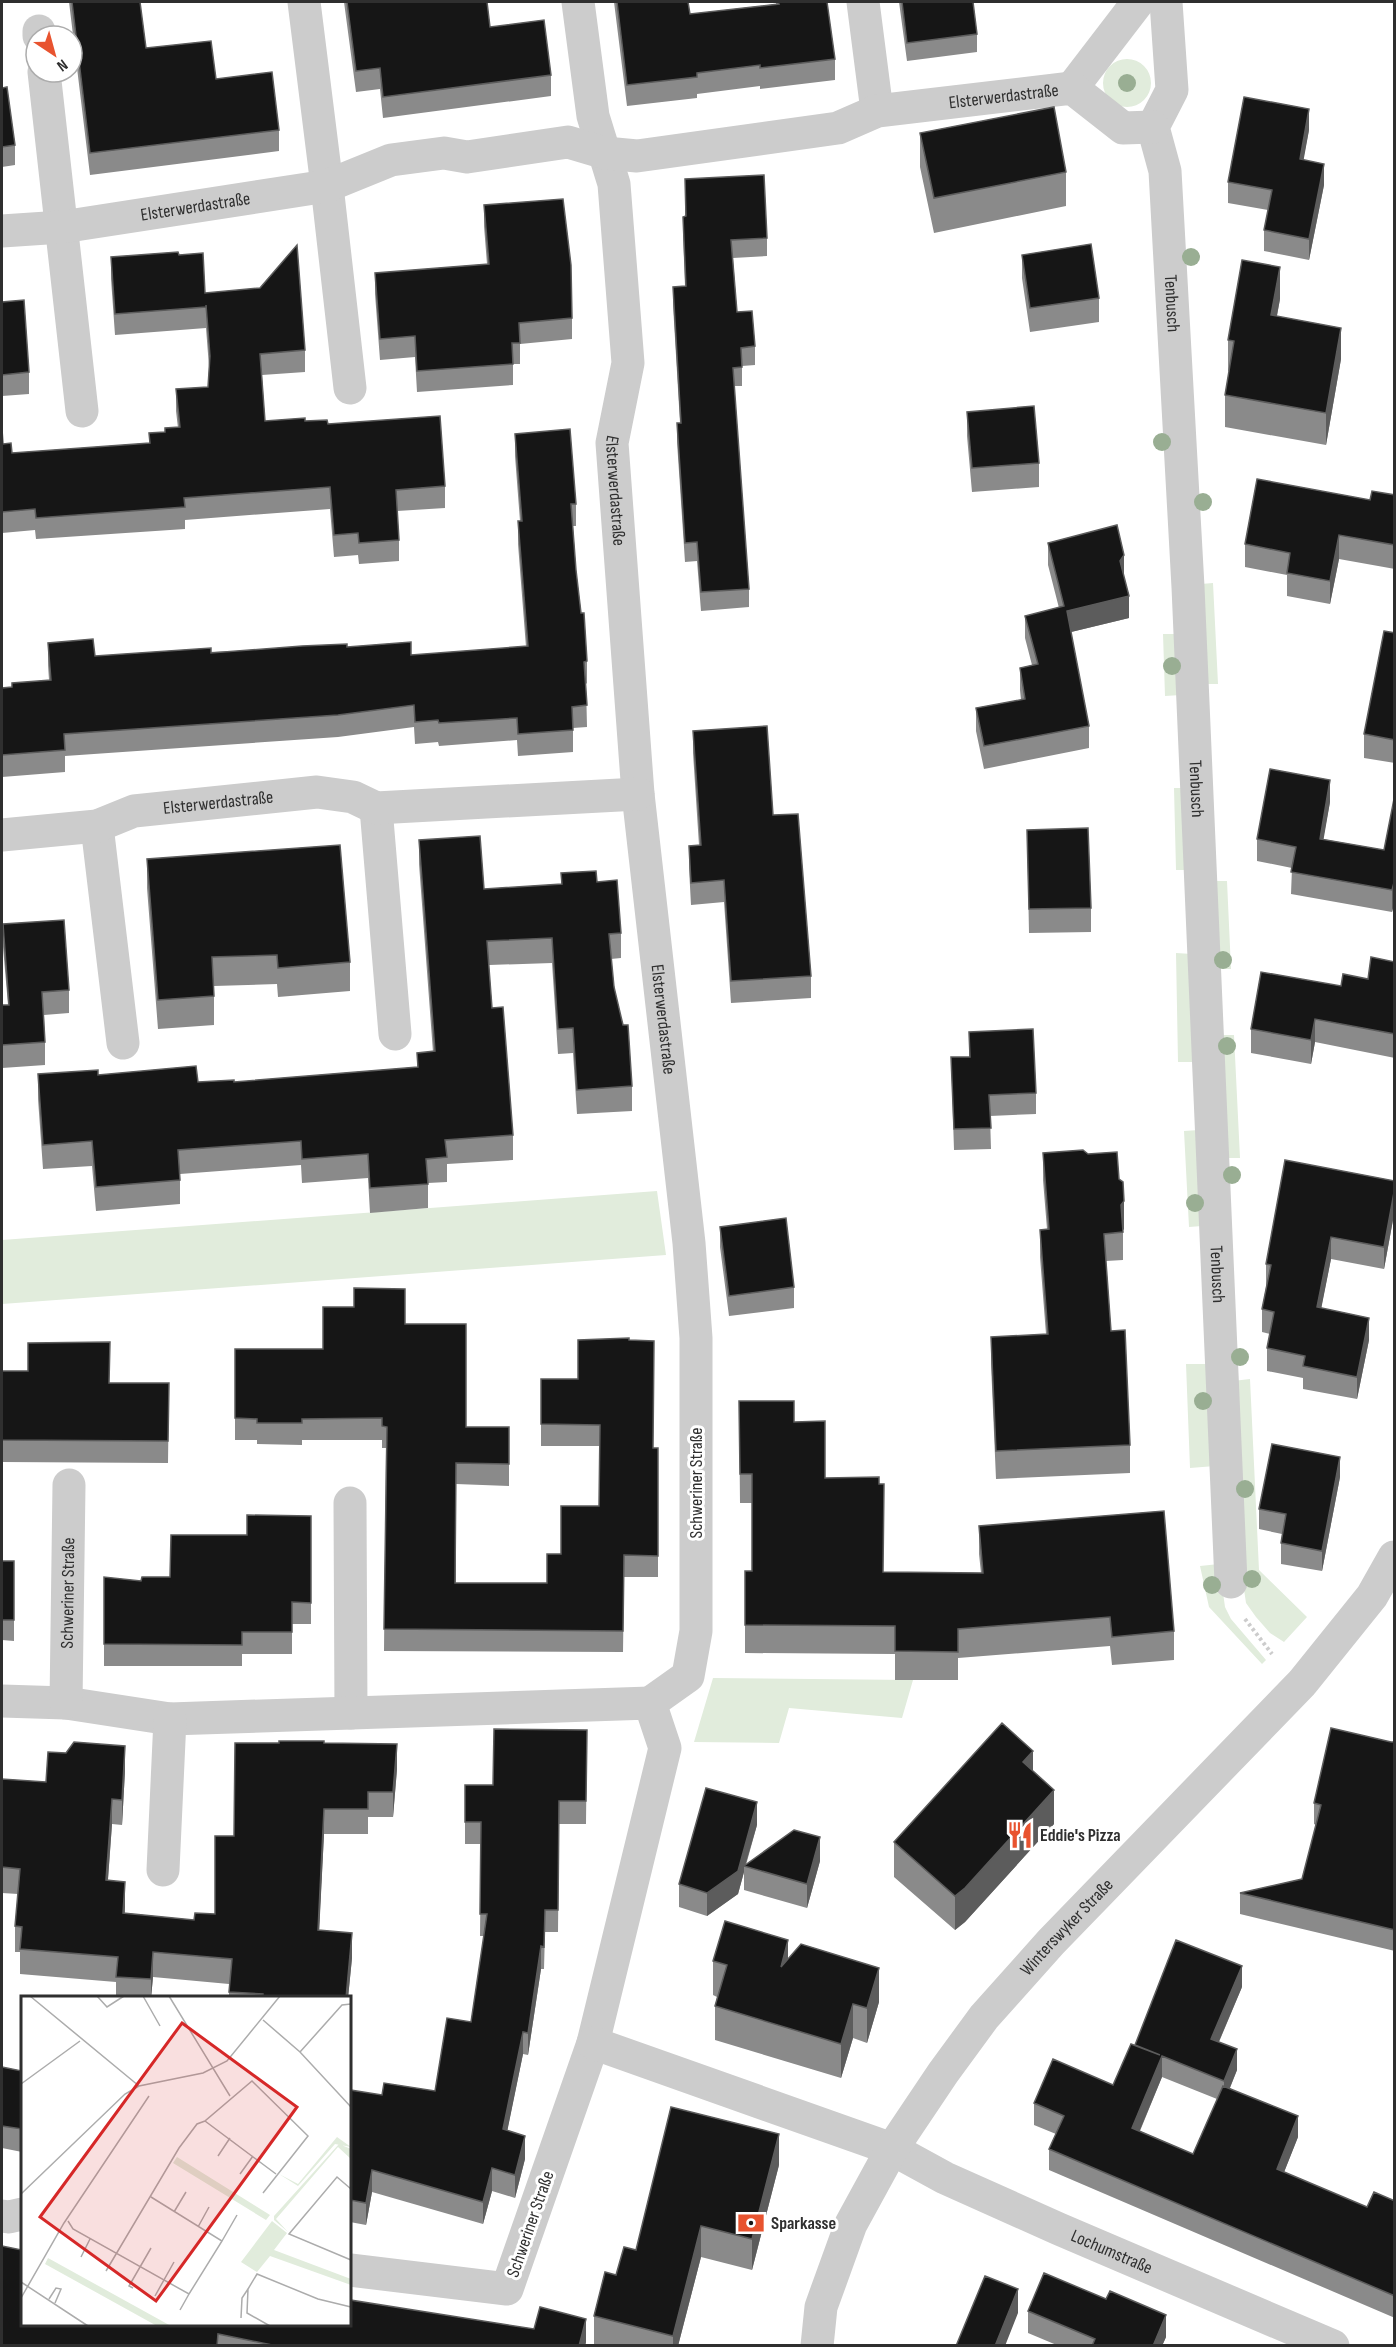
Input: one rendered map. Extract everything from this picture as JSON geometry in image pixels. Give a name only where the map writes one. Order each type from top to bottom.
[{"type":"street","points":[[304,2],[350,388]]},
{"type":"street","name":"Elsterwerdastraße","points":[[578,2],[593,116],[614,184],[628,363],[612,443],[638,794],[689,1243]]},
{"type":"street","points":[[863,2],[877,111]]},
{"type":"street","points":[[1072,88],[1138,2]]},
{"type":"street","points":[[1153,127],[1172,90],[1166,2]]},
{"type":"street","points":[[45,84],[82,411]]},
{"type":"street","name":"Elsterwerdastraße","points":[[2,231],[62,227],[327,186],[391,160],[444,153],[467,157],[568,142],[605,153],[637,156],[838,128],[877,111],[1072,88],[1124,128],[1153,127]]},
{"type":"street","name":"Tenbusch","points":[[1153,127],[1165,171],[1185,523],[1231,1582]]},
{"type":"street","name":"Elsterwerdastraße","points":[[2,835],[98,826],[134,811],[317,792],[353,797],[376,808],[638,794]]},
{"type":"street","points":[[376,808],[395,1034]]},
{"type":"street","points":[[98,826],[123,1043]]},
{"type":"street","name":"Schweriner Straße","points":[[351,2270],[507,2289],[594,2043],[665,1748],[650,1703],[688,1676],[696,1631],[696,1338],[689,1243]]},
{"type":"street","name":"Schweriner Straße","points":[[66,1703],[69,1485]]},
{"type":"street","points":[[350,1503],[351,1713]]},
{"type":"street","name":"Winterswyker Straße","points":[[817,2346],[821,2307],[851,2224],[892,2149],[984,2017],[1051,1942],[1302,1683],[1383,1605],[1395,1557]]},
{"type":"street","points":[[2,1701],[66,1703],[170,1719],[650,1703]]},
{"type":"street","points":[[163,1870],[170,1719]]},
{"type":"street","points":[[594,2043],[892,2149]]},
{"type":"street","name":"Lochumstraße","points":[[892,2149],[945,2178],[1059,2229],[1333,2346]]},
{"type":"street","points":[[2,2216],[21,2214]]},
{"type":"green space","points":[[1122,59],[1132,59],[1144,66],[1151,78],[1151,88],[1144,100],[1132,107],[1122,107],[1107,96],[1103,88],[1103,78],[1114,63]]},
{"type":"green space","points":[[1213,583],[1218,684],[1206,684],[1201,584]]},
{"type":"green space","points":[[1163,634],[1178,634],[1181,695],[1165,696]]},
{"type":"green space","points":[[1174,788],[1184,788],[1188,870],[1176,870]]},
{"type":"green space","points":[[1215,881],[1227,881],[1231,969],[1216,969]]},
{"type":"green space","points":[[1176,953],[1192,954],[1195,1062],[1178,1062]]},
{"type":"green space","points":[[1221,1035],[1234,1035],[1240,1158],[1225,1158]]},
{"type":"green space","points":[[1199,1130],[1202,1226],[1189,1227],[1184,1131]]},
{"type":"green space","points":[[657,1191],[666,1255],[2,1304],[2,1240]]},
{"type":"green space","points":[[1186,1364],[1208,1364],[1215,1466],[1190,1468]]},
{"type":"green space","points":[[1250,1379],[1259,1570],[1307,1617],[1284,1642],[1270,1633],[1246,1603],[1240,1562],[1233,1381]]},
{"type":"green space","points":[[1219,1564],[1225,1607],[1231,1619],[1266,1660],[1262,1664],[1209,1607],[1200,1566]]},
{"type":"green space","points":[[713,1678],[913,1680],[902,1718],[789,1708],[779,1743],[694,1742]]},
{"type":"building","points":[[72,2],[140,2],[146,48],[211,41],[216,79],[272,72],[279,130],[90,153],[82,84],[84,84],[84,24],[75,24]]},
{"type":"building","points":[[347,2],[487,2],[490,27],[544,20],[551,75],[383,97],[380,68],[356,71]]},
{"type":"building","points":[[617,2],[688,2],[690,14],[779,4],[778,2],[827,2],[835,59],[760,68],[760,65],[697,73],[697,77],[627,85]]},
{"type":"building","points":[[902,2],[973,2],[977,34],[907,43]]},
{"type":"building","points":[[7,87],[15,145],[2,147],[2,88]]},
{"type":"building","points":[[1244,97],[1309,109],[1300,159],[1324,164],[1309,239],[1264,230],[1272,190],[1228,182]]},
{"type":"building","points":[[1054,107],[1066,172],[934,198],[920,133]]},
{"type":"building","points":[[764,175],[767,238],[731,240],[737,312],[752,311],[755,346],[741,348],[742,367],[733,368],[749,589],[701,592],[697,542],[685,543],[677,423],[681,423],[673,287],[686,286],[683,217],[686,216],[685,179]]},
{"type":"building","points":[[563,199],[571,265],[572,318],[519,323],[520,343],[512,343],[513,364],[417,371],[415,336],[380,339],[375,273],[489,264],[484,205]]},
{"type":"building","points":[[1091,244],[1099,298],[1030,308],[1022,255]]},
{"type":"building","points":[[297,245],[305,350],[260,354],[265,421],[305,418],[305,421],[327,420],[328,424],[440,416],[445,486],[396,490],[399,540],[359,543],[358,533],[334,535],[330,487],[184,498],[185,507],[36,518],[35,509],[2,512],[2,429],[3,444],[11,443],[12,453],[150,443],[149,433],[165,432],[165,428],[180,427],[176,389],[208,387],[210,356],[206,305],[206,307],[115,314],[111,257],[178,252],[179,255],[203,253],[205,293],[260,288]]},
{"type":"building","points":[[1242,260],[1280,267],[1271,315],[1341,328],[1326,413],[1225,395],[1234,341],[1228,340]]},
{"type":"building","points":[[24,300],[29,372],[2,375],[2,302]]},
{"type":"building","points":[[1034,406],[1039,463],[972,468],[967,412]]},
{"type":"building","points":[[570,429],[576,504],[571,504],[581,613],[584,613],[587,661],[584,662],[587,705],[572,707],[573,730],[518,734],[517,718],[439,723],[438,720],[415,722],[414,705],[338,715],[64,734],[65,750],[2,755],[2,688],[12,687],[12,683],[51,680],[48,643],[93,639],[95,656],[211,648],[211,653],[302,646],[347,644],[347,647],[411,642],[411,655],[528,646],[518,521],[522,521],[515,434]]},
{"type":"building","points":[[1257,479],[1370,500],[1372,491],[1395,495],[1395,545],[1339,535],[1330,581],[1287,573],[1290,553],[1245,544]]},
{"type":"building","points":[[1117,525],[1124,555],[1120,561],[1129,596],[1067,611],[1089,726],[984,746],[976,708],[1025,699],[1020,668],[1038,664],[1025,616],[1064,606],[1048,543]]},
{"type":"building","points":[[1384,631],[1395,633],[1395,740],[1364,734]]},
{"type":"building","points":[[767,726],[773,815],[798,814],[811,976],[731,981],[724,880],[691,883],[689,846],[701,845],[693,731]]},
{"type":"building","points":[[1270,769],[1330,780],[1320,839],[1384,850],[1395,794],[1395,879],[1392,890],[1291,872],[1296,847],[1257,839]]},
{"type":"building","points":[[1088,828],[1091,908],[1029,909],[1027,830]]},
{"type":"building","points":[[480,836],[484,889],[562,884],[561,873],[596,871],[597,882],[617,880],[621,933],[609,934],[614,987],[623,1025],[628,1025],[632,1086],[577,1090],[573,1028],[558,1029],[552,938],[487,941],[492,1008],[503,1007],[513,1135],[445,1140],[447,1157],[426,1159],[428,1184],[370,1188],[368,1154],[302,1159],[301,1141],[178,1150],[180,1180],[96,1187],[92,1141],[43,1145],[38,1074],[98,1070],[98,1075],[196,1066],[198,1082],[234,1080],[234,1082],[418,1067],[417,1053],[435,1051],[419,840]]},
{"type":"building","points":[[340,845],[350,962],[278,968],[277,955],[212,957],[214,996],[158,1000],[147,859]]},
{"type":"building","points":[[64,920],[69,990],[42,992],[45,1042],[2,1045],[2,1005],[9,1005],[3,924]]},
{"type":"building","points":[[1371,957],[1395,962],[1395,1034],[1315,1019],[1311,1040],[1251,1029],[1261,972],[1341,986],[1343,974],[1368,979]]},
{"type":"building","points":[[1033,1029],[1036,1093],[989,1095],[991,1128],[954,1129],[951,1057],[970,1057],[969,1032]]},
{"type":"building","points":[[1083,1150],[1088,1154],[1117,1152],[1119,1179],[1123,1182],[1124,1201],[1121,1205],[1123,1232],[1104,1234],[1111,1331],[1125,1330],[1130,1445],[996,1451],[991,1337],[1048,1334],[1040,1230],[1049,1229],[1043,1153]]},
{"type":"building","points":[[1285,1160],[1395,1181],[1384,1247],[1331,1237],[1317,1307],[1369,1318],[1357,1377],[1303,1366],[1305,1356],[1267,1348],[1274,1312],[1262,1309],[1271,1265],[1266,1264]]},
{"type":"building","points":[[786,1218],[794,1287],[729,1296],[720,1227]]},
{"type":"building","points":[[354,1288],[405,1289],[405,1324],[466,1324],[466,1427],[509,1427],[509,1464],[456,1463],[455,1583],[547,1583],[547,1554],[561,1554],[561,1506],[599,1506],[600,1425],[541,1424],[541,1379],[578,1379],[578,1340],[629,1338],[629,1340],[654,1341],[653,1448],[658,1448],[658,1556],[624,1555],[623,1631],[384,1629],[387,1427],[382,1426],[382,1418],[302,1419],[302,1423],[257,1423],[257,1419],[235,1418],[235,1349],[323,1349],[323,1307],[354,1307]]},
{"type":"building","points":[[110,1342],[109,1383],[169,1383],[168,1441],[2,1440],[2,1371],[28,1371],[28,1343]]},
{"type":"building","points":[[739,1401],[794,1401],[794,1422],[825,1421],[825,1478],[879,1477],[879,1484],[884,1484],[883,1572],[983,1573],[979,1526],[1164,1511],[1174,1631],[1112,1637],[1110,1617],[958,1629],[958,1652],[895,1651],[895,1626],[745,1625],[745,1571],[752,1571],[752,1474],[740,1474]]},
{"type":"building","points":[[1272,1444],[1340,1457],[1322,1551],[1281,1543],[1286,1514],[1259,1509]]},
{"type":"building","points":[[247,1515],[311,1516],[311,1603],[292,1602],[292,1632],[242,1632],[242,1645],[104,1644],[104,1577],[141,1581],[142,1577],[170,1577],[171,1535],[247,1535]]},
{"type":"building","points":[[2,1561],[14,1561],[14,1620],[2,1620]]},
{"type":"building","points":[[1002,1723],[1033,1751],[1023,1762],[1054,1790],[965,1888],[955,1896],[894,1842]]},
{"type":"building","points":[[1331,1728],[1395,1742],[1395,1930],[1240,1893],[1302,1879],[1321,1805],[1314,1803]]},
{"type":"building","points":[[494,1729],[587,1730],[586,1801],[559,1801],[558,1910],[545,1910],[544,1947],[541,1946],[528,2033],[523,2032],[503,2129],[525,2136],[515,2175],[492,2168],[483,2202],[372,2170],[366,2203],[351,2200],[351,2090],[382,2095],[384,2083],[435,2091],[447,2018],[471,2022],[487,1914],[480,1914],[481,1822],[465,1822],[465,1785],[493,1785]]},
{"type":"building","points":[[279,1741],[324,1741],[324,1743],[397,1744],[393,1792],[368,1792],[368,1809],[324,1809],[318,1930],[352,1933],[346,1996],[263,1996],[263,1994],[229,1992],[232,1959],[153,1952],[151,1979],[116,1977],[118,1957],[20,1949],[22,1927],[15,1926],[20,1869],[2,1867],[2,1779],[46,1782],[48,1752],[66,1753],[74,1742],[125,1746],[122,1800],[112,1799],[106,1880],[125,1882],[123,1913],[194,1920],[195,1913],[215,1914],[215,1836],[234,1836],[235,1743],[279,1743]]},
{"type":"building","points":[[706,1788],[757,1802],[738,1871],[707,1893],[679,1884]]},
{"type":"building","points":[[794,1830],[820,1837],[807,1884],[744,1866]]},
{"type":"building","points":[[725,1921],[788,1940],[781,1967],[801,1944],[879,1968],[867,2008],[853,2004],[841,2044],[715,2006],[727,1965],[713,1961]]},
{"type":"building","points":[[1176,1940],[1242,1966],[1211,2039],[1237,2049],[1224,2081],[1162,2056],[1132,2128],[1193,2154],[1223,2086],[1298,2116],[1277,2169],[1367,2207],[1374,2192],[1395,2201],[1395,2296],[1049,2149],[1064,2116],[1034,2103],[1053,2059],[1113,2085],[1131,2044],[1160,2055],[1135,2045]]},
{"type":"building","points":[[2,2067],[21,2071],[21,2129],[2,2126]]},
{"type":"building","points":[[671,2107],[779,2134],[752,2239],[701,2226],[673,2336],[594,2316],[605,2272],[616,2275],[624,2247],[636,2250]]},
{"type":"building","points":[[2,2246],[21,2250],[21,2326],[351,2326],[351,2300],[534,2329],[540,2307],[586,2319],[579,2346],[277,2346],[218,2334],[217,2346],[2,2346]]},
{"type":"building","points":[[1044,2273],[1106,2299],[1110,2291],[1166,2315],[1153,2346],[1092,2346],[1095,2339],[1028,2311]]},
{"type":"building","points":[[985,2276],[1018,2289],[995,2346],[956,2346]]},
{"type":"place","name":"Eddie's Pizza","points":[[1020,1835]]},
{"type":"place","name":"Sparkasse","points":[[751,2223]]}]
